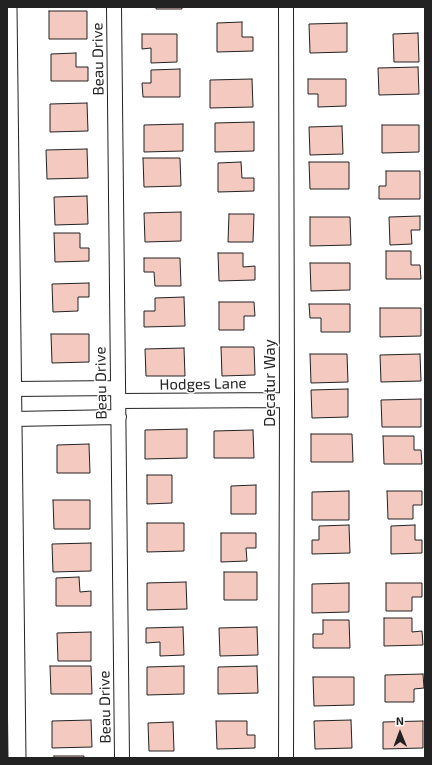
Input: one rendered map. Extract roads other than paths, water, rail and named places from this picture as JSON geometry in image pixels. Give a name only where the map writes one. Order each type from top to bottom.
[{"type":"main road","points":[[8,7],[11,606],[17,758]]},
{"type":"street","name":"Beau Drive","points":[[114,7],[122,758]]},
{"type":"street","name":"Decatur Way","points":[[286,7],[286,758]]},
{"type":"street","name":"Hodges Lane","points":[[10,390],[287,400]]},
{"type":"street","points":[[10,418],[118,416]]}]
